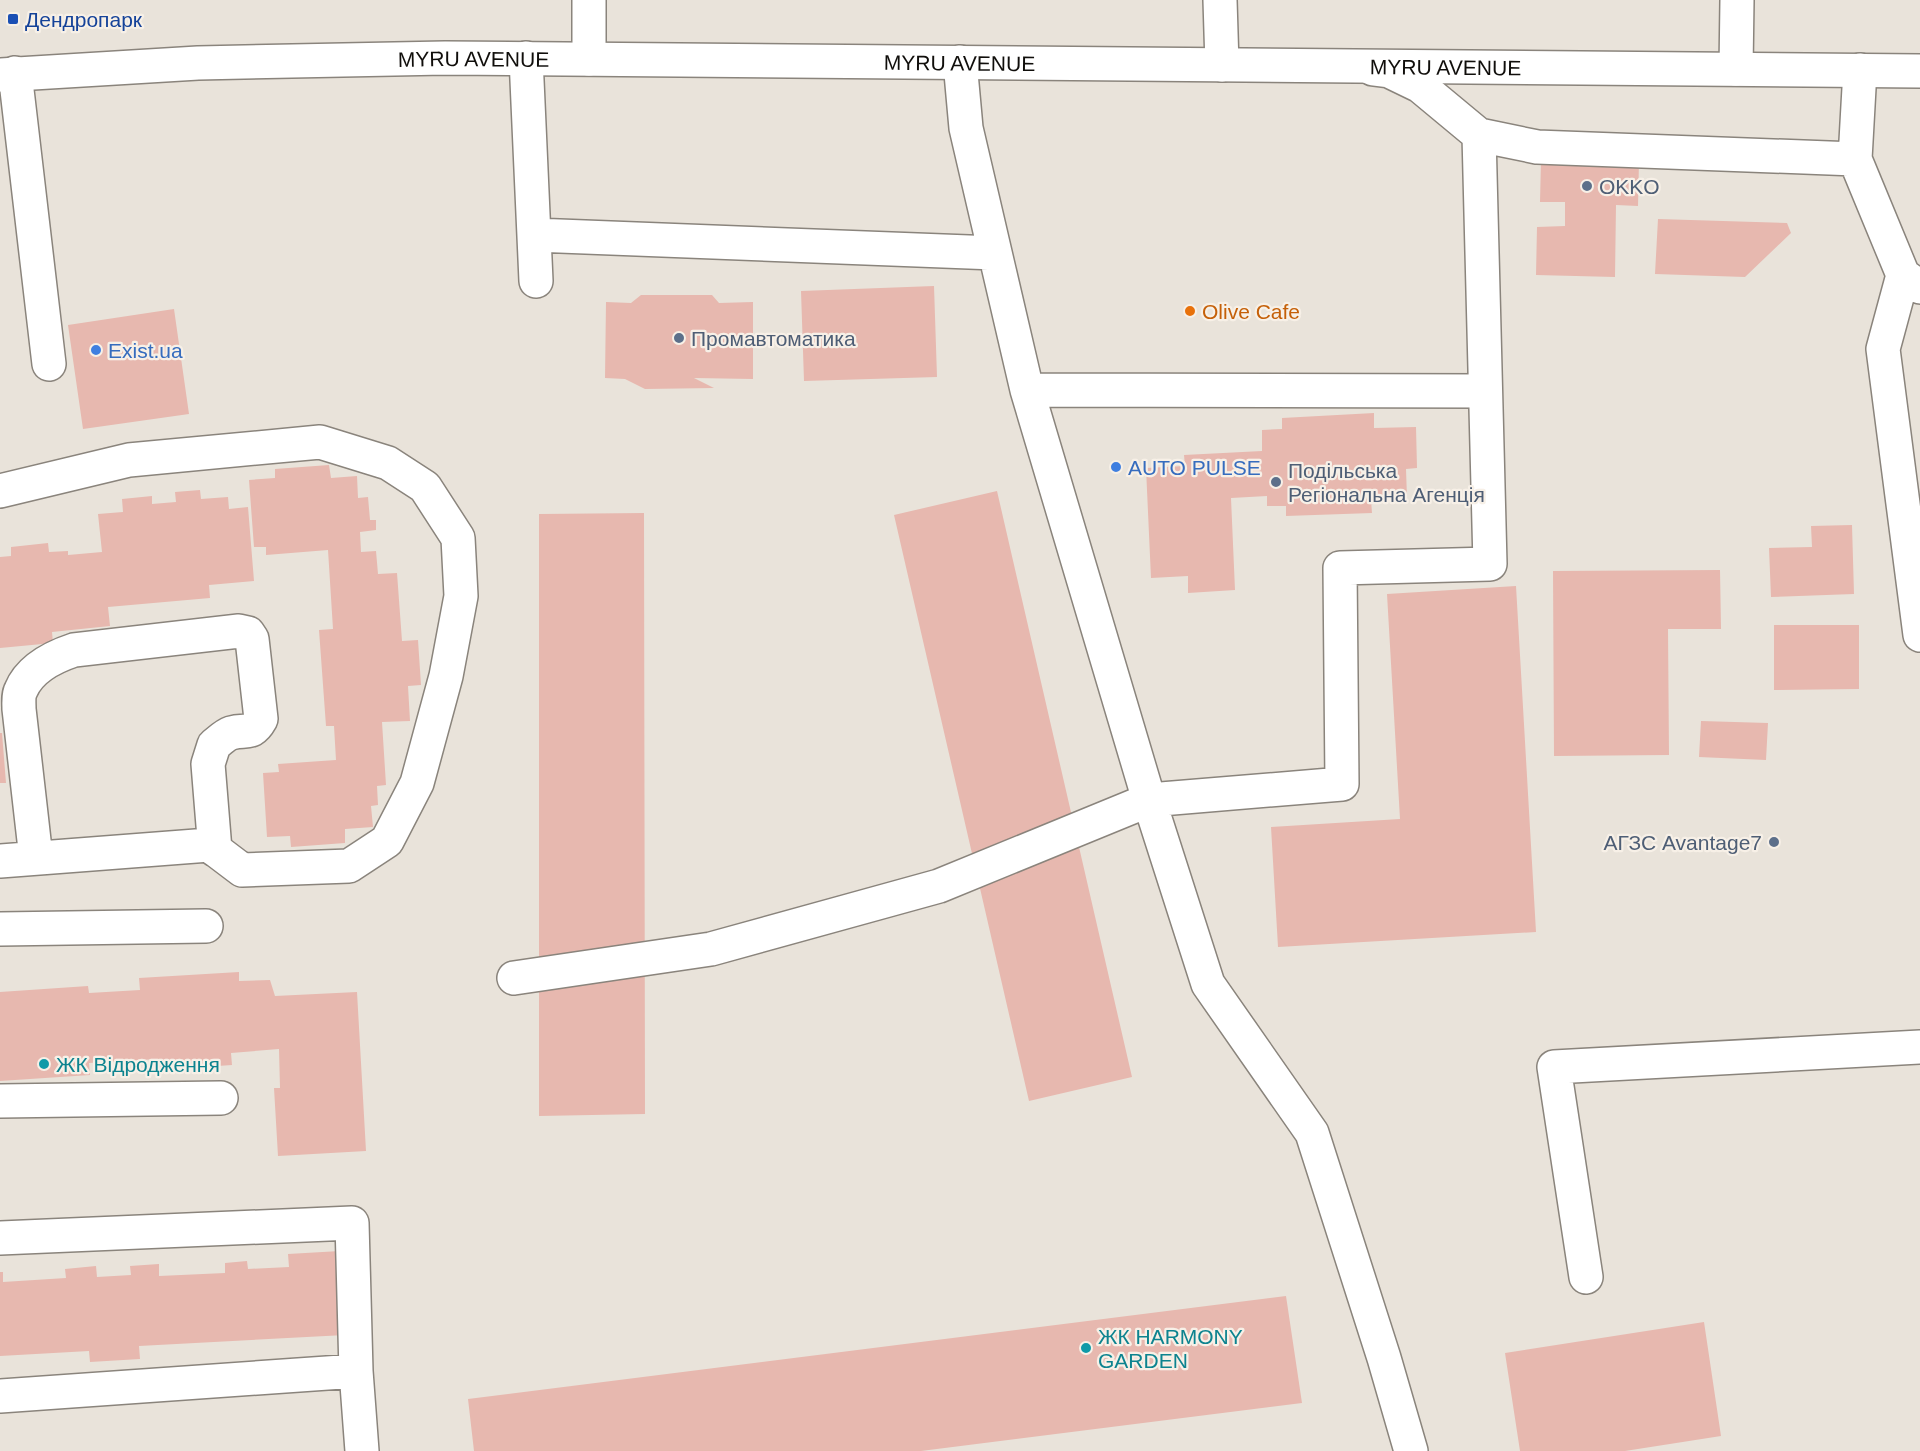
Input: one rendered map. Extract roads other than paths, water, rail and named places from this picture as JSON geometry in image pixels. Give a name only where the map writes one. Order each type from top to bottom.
[{"type":"main road","points":[[589,0],[589,59]]},
{"type":"main road","points":[[1220,0],[1222,65]]},
{"type":"main road","points":[[1736,69],[1737,0]]},
{"type":"main road","points":[[526,58],[536,281]]},
{"type":"main road","name":"MYRU AVENUE","points":[[8,74],[198,63],[526,58],[1920,71]]},
{"type":"main road","points":[[960,62],[966,128],[1027,390],[1149,800],[1208,984],[1312,1133],[1384,1358],[1411,1451]]},
{"type":"main road","points":[[1349,66],[1389,71],[1420,86],[1479,135],[1537,147],[1856,159]]},
{"type":"main road","points":[[1860,70],[1856,159],[1911,281],[1883,349],[1920,635]]},
{"type":"main road","points":[[8,74],[49,364]]},
{"type":"main road","points":[[514,978],[711,949],[939,886],[1149,800],[1342,784],[1340,568],[1490,564],[1479,135]]},
{"type":"main road","points":[[534,235],[995,253]]},
{"type":"main road","points":[[1027,390],[1484,391]]},
{"type":"main road","points":[[0,491],[129,460],[320,442],[388,463],[425,487],[458,538],[462,596],[446,676],[417,783],[387,841],[349,866],[242,870],[209,845],[0,861]]},
{"type":"main road","points":[[36,858],[19,709],[20,691],[32,673],[52,658],[74,650],[239,631],[248,633],[252,639],[261,719],[256,728],[246,732],[232,733],[214,745],[208,764],[215,850]]},
{"type":"main road","points":[[0,929],[207,926]]},
{"type":"main road","points":[[1586,1277],[1554,1067],[1920,1047]]},
{"type":"main road","points":[[0,1101],[220,1098]]},
{"type":"main road","points":[[0,1238],[352,1223],[356,1371],[362,1451]]},
{"type":"main road","points":[[0,1396],[356,1371]]},
{"type":"place","name":"Дендропарк","points":[[13,19]]},
{"type":"place","name":"OKKO","points":[[1587,186]]},
{"type":"place","name":"Olive Cafe","points":[[1190,311]]},
{"type":"place","name":"Промавтоматика","points":[[679,338]]},
{"type":"place","name":"Exist.ua","points":[[96,350]]},
{"type":"place","name":"AUTO PULSE","points":[[1116,467]]},
{"type":"place","name":"Подільська Регіональна Агенція","points":[[1276,482]]},
{"type":"place","name":"АГЗС Avantage7","points":[[1774,842]]},
{"type":"place","name":"ЖК Відродження","points":[[44,1064]]},
{"type":"place","name":"ЖК HARMONY GARDEN","points":[[1086,1348]]}]
